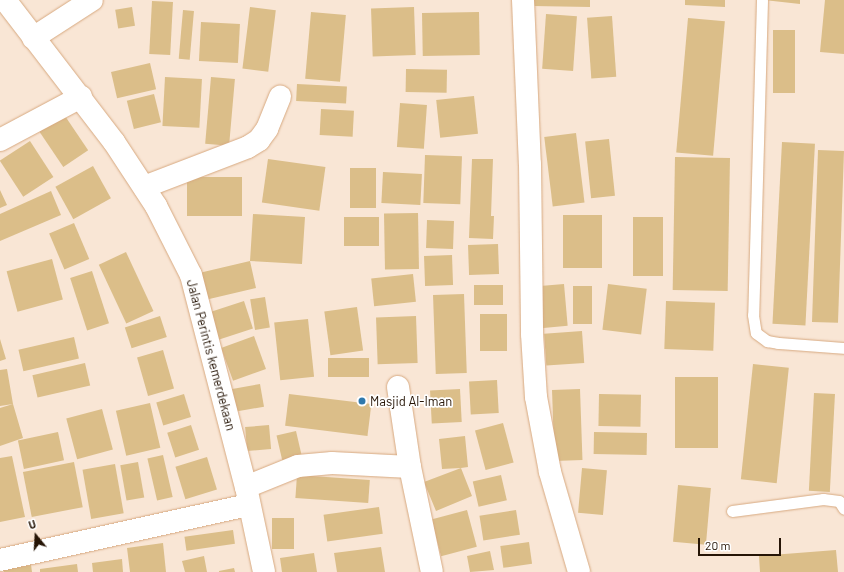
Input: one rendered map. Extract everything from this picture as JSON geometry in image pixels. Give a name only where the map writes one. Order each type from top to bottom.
[{"type":"street","name":"Jalan Perintis kemerdekaan","points":[[6,0],[33,38],[81,97],[114,142],[156,206],[191,275],[247,496],[264,572]]},
{"type":"street","points":[[33,38],[92,0]]},
{"type":"street","points":[[522,0],[530,164],[532,334],[536,397],[550,472],[579,572]]},
{"type":"street","points":[[144,187],[248,146],[259,140],[267,129],[280,96]]},
{"type":"street","points":[[0,140],[81,97]]},
{"type":"street","points":[[398,387],[410,466],[432,572]]},
{"type":"street","points":[[0,560],[247,496],[298,466],[332,463],[410,466]]},
{"type":"lane","points":[[762,0],[753,315],[756,333],[766,341],[844,348]]},
{"type":"lane","points":[[732,511],[823,499],[839,501],[844,509]]},
{"type":"building","points":[[533,0],[590,0],[590,7],[533,6]]},
{"type":"building","points":[[685,0],[725,0],[725,7],[685,5]]},
{"type":"building","points":[[764,0],[800,0],[800,4]]},
{"type":"building","points":[[825,0],[844,0],[844,54],[820,52]]},
{"type":"building","points":[[152,1],[173,2],[170,55],[149,54]]},
{"type":"building","points":[[132,7],[135,26],[118,28],[115,10]]},
{"type":"building","points":[[250,7],[276,10],[268,72],[242,69]]},
{"type":"building","points":[[414,7],[416,55],[373,56],[371,9]]},
{"type":"building","points":[[183,10],[194,11],[190,60],[179,59]]},
{"type":"building","points":[[311,12],[346,15],[340,82],[305,79]]},
{"type":"building","points":[[479,12],[480,55],[423,56],[422,13]]},
{"type":"building","points":[[546,14],[577,16],[573,71],[542,69]]},
{"type":"building","points":[[612,16],[616,77],[591,79],[587,18]]},
{"type":"building","points":[[688,18],[725,21],[713,156],[676,152]]},
{"type":"building","points":[[201,22],[240,24],[238,63],[199,61]]},
{"type":"building","points":[[773,30],[795,30],[795,93],[773,93]]},
{"type":"building","points":[[150,63],[156,89],[117,98],[111,72]]},
{"type":"building","points":[[406,69],[447,70],[447,93],[406,92]]},
{"type":"building","points":[[165,77],[202,79],[199,128],[162,126]]},
{"type":"building","points":[[211,77],[235,79],[229,146],[205,144]]},
{"type":"building","points":[[297,84],[347,87],[346,104],[296,101]]},
{"type":"building","points":[[154,94],[161,122],[134,129],[127,101]]},
{"type":"building","points":[[474,96],[478,134],[440,138],[436,100]]},
{"type":"building","points":[[400,103],[427,105],[424,149],[397,147]]},
{"type":"building","points":[[321,109],[354,111],[353,137],[320,135]]},
{"type":"building","points":[[63,113],[88,150],[63,167],[38,130]]},
{"type":"building","points":[[576,133],[585,202],[553,206],[544,137]]},
{"type":"building","points":[[609,139],[615,196],[591,198],[585,142]]},
{"type":"building","points":[[30,141],[53,177],[23,197],[0,160]]},
{"type":"building","points":[[782,142],[815,144],[805,325],[772,324]]},
{"type":"building","points":[[818,150],[844,151],[838,323],[812,322]]},
{"type":"building","points":[[425,155],[462,156],[460,204],[423,203]]},
{"type":"building","points":[[675,157],[730,158],[728,291],[673,290]]},
{"type":"building","points":[[268,159],[325,167],[319,211],[262,203]]},
{"type":"building","points":[[472,159],[493,159],[491,216],[494,216],[493,239],[469,238]]},
{"type":"building","points":[[93,166],[111,198],[73,219],[55,187]]},
{"type":"building","points":[[350,168],[376,168],[376,208],[350,208]]},
{"type":"building","points":[[383,172],[422,174],[420,205],[381,203]]},
{"type":"building","points":[[187,177],[242,177],[242,216],[187,216]]},
{"type":"building","points":[[0,190],[7,205],[0,208]]},
{"type":"building","points":[[51,191],[61,215],[0,241],[0,214]]},
{"type":"building","points":[[418,213],[419,269],[385,270],[384,214]]},
{"type":"building","points":[[253,214],[305,217],[302,264],[250,261]]},
{"type":"building","points":[[563,215],[602,215],[602,268],[563,268]]},
{"type":"building","points":[[344,217],[379,217],[379,246],[344,246]]},
{"type":"building","points":[[633,217],[663,217],[663,276],[633,276]]},
{"type":"building","points":[[427,220],[454,221],[453,249],[426,248]]},
{"type":"building","points":[[74,223],[89,259],[64,269],[49,234]]},
{"type":"building","points":[[498,244],[499,274],[469,275],[468,245]]},
{"type":"building","points":[[126,252],[153,311],[126,324],[99,265]]},
{"type":"building","points":[[452,255],[453,285],[425,286],[424,256]]},
{"type":"building","points":[[52,259],[63,300],[17,312],[7,271]]},
{"type":"building","points":[[250,261],[256,288],[205,300],[199,273]]},
{"type":"building","points":[[92,271],[109,323],[87,330],[70,278]]},
{"type":"building","points":[[413,274],[416,302],[374,306],[371,278]]},
{"type":"building","points":[[564,284],[568,326],[541,328],[537,286]]},
{"type":"building","points":[[608,284],[647,289],[641,334],[602,330]]},
{"type":"building","points":[[474,285],[503,285],[503,305],[474,305]]},
{"type":"building","points":[[573,286],[592,286],[592,324],[573,324]]},
{"type":"building","points":[[464,294],[467,373],[436,374],[433,295]]},
{"type":"building","points":[[265,297],[270,328],[255,330],[250,299]]},
{"type":"building","points":[[244,301],[253,329],[218,340],[209,312]]},
{"type":"building","points":[[666,301],[715,303],[713,351],[664,349]]},
{"type":"building","points":[[357,307],[363,351],[330,355],[324,312]]},
{"type":"building","points":[[480,314],[507,314],[507,351],[480,351]]},
{"type":"building","points":[[160,316],[167,337],[132,348],[125,327]]},
{"type":"building","points":[[416,316],[418,363],[378,364],[376,317]]},
{"type":"building","points":[[308,319],[314,377],[280,380],[274,323]]},
{"type":"building","points":[[582,331],[584,363],[546,366],[544,334]]},
{"type":"building","points":[[254,336],[266,369],[233,381],[221,348]]},
{"type":"building","points":[[74,337],[79,358],[23,371],[18,350]]},
{"type":"building","points":[[0,339],[6,359],[0,361]]},
{"type":"building","points":[[163,350],[174,388],[148,396],[137,357]]},
{"type":"building","points":[[328,358],[369,358],[369,377],[328,377]]},
{"type":"building","points":[[85,363],[90,385],[38,398],[32,375]]},
{"type":"building","points":[[753,364],[789,368],[777,483],[741,479]]},
{"type":"building","points":[[7,369],[13,404],[0,406],[0,370]]},
{"type":"building","points":[[675,377],[718,377],[718,448],[675,448]]},
{"type":"building","points":[[497,380],[499,413],[471,414],[469,381]]},
{"type":"building","points":[[260,384],[264,407],[233,412],[229,389]]},
{"type":"building","points":[[460,389],[462,422],[432,424],[430,391]]},
{"type":"building","points":[[580,389],[582,460],[554,461],[552,390]]},
{"type":"building","points":[[814,393],[835,394],[830,492],[809,491]]},
{"type":"building","points":[[184,394],[191,417],[163,425],[156,402]]},
{"type":"building","points":[[289,394],[371,404],[367,436],[285,426]]},
{"type":"building","points":[[599,394],[641,395],[640,427],[598,426]]},
{"type":"building","points":[[150,403],[160,448],[126,456],[116,411]]},
{"type":"building","points":[[13,404],[23,438],[0,446],[0,408]]},
{"type":"building","points":[[102,409],[113,450],[77,459],[66,419]]},
{"type":"building","points":[[503,423],[514,463],[486,470],[475,431]]},
{"type":"building","points":[[191,425],[199,450],[175,457],[167,433]]},
{"type":"building","points":[[269,425],[271,449],[247,451],[245,427]]},
{"type":"building","points":[[296,431],[302,457],[283,462],[277,435]]},
{"type":"building","points":[[58,432],[64,460],[24,469],[18,441]]},
{"type":"building","points":[[594,432],[647,433],[647,455],[594,454]]},
{"type":"building","points":[[465,436],[468,467],[442,469],[439,439]]},
{"type":"building","points":[[163,455],[173,497],[157,500],[147,459]]},
{"type":"building","points":[[12,456],[25,517],[0,522],[0,458]]},
{"type":"building","points":[[207,457],[217,490],[185,499],[175,467]]},
{"type":"building","points":[[74,462],[83,507],[32,517],[23,472]]},
{"type":"building","points":[[138,462],[144,497],[127,501],[120,465]]},
{"type":"building","points":[[115,464],[124,513],[91,519],[83,470]]},
{"type":"building","points":[[461,468],[472,496],[436,511],[424,482]]},
{"type":"building","points":[[582,468],[607,470],[603,515],[578,513]]},
{"type":"building","points":[[297,475],[370,480],[368,503],[295,498]]},
{"type":"building","points":[[501,475],[507,500],[479,507],[473,482]]},
{"type":"building","points":[[678,485],[711,488],[706,545],[673,542]]},
{"type":"building","points":[[379,507],[383,534],[327,542],[324,515]]},
{"type":"building","points":[[467,510],[477,547],[441,556],[431,520]]},
{"type":"building","points":[[516,510],[520,535],[483,540],[479,516]]},
{"type":"building","points":[[272,518],[294,518],[294,549],[272,549]]},
{"type":"building","points":[[233,530],[235,544],[186,551],[184,537]]},
{"type":"building","points":[[529,542],[532,564],[503,568],[500,546]]},
{"type":"building","points":[[163,543],[166,572],[130,572],[127,548]]},
{"type":"building","points":[[381,547],[385,572],[337,572],[334,553]]},
{"type":"building","points":[[836,550],[838,572],[760,572],[759,556]]},
{"type":"building","points":[[490,551],[494,570],[470,572],[467,556]]},
{"type":"building","points":[[314,553],[317,572],[282,572],[280,558]]},
{"type":"building","points":[[204,556],[207,572],[185,572],[182,561]]},
{"type":"building","points":[[122,559],[123,572],[93,572],[92,563]]},
{"type":"building","points":[[77,564],[78,572],[40,572],[40,569]]},
{"type":"building","points":[[31,565],[32,572],[4,572],[3,569]]},
{"type":"building","points":[[234,568],[235,572],[219,572],[219,571]]},
{"type":"place","name":"Masjid Al-Iman","points":[[362,401]]}]
